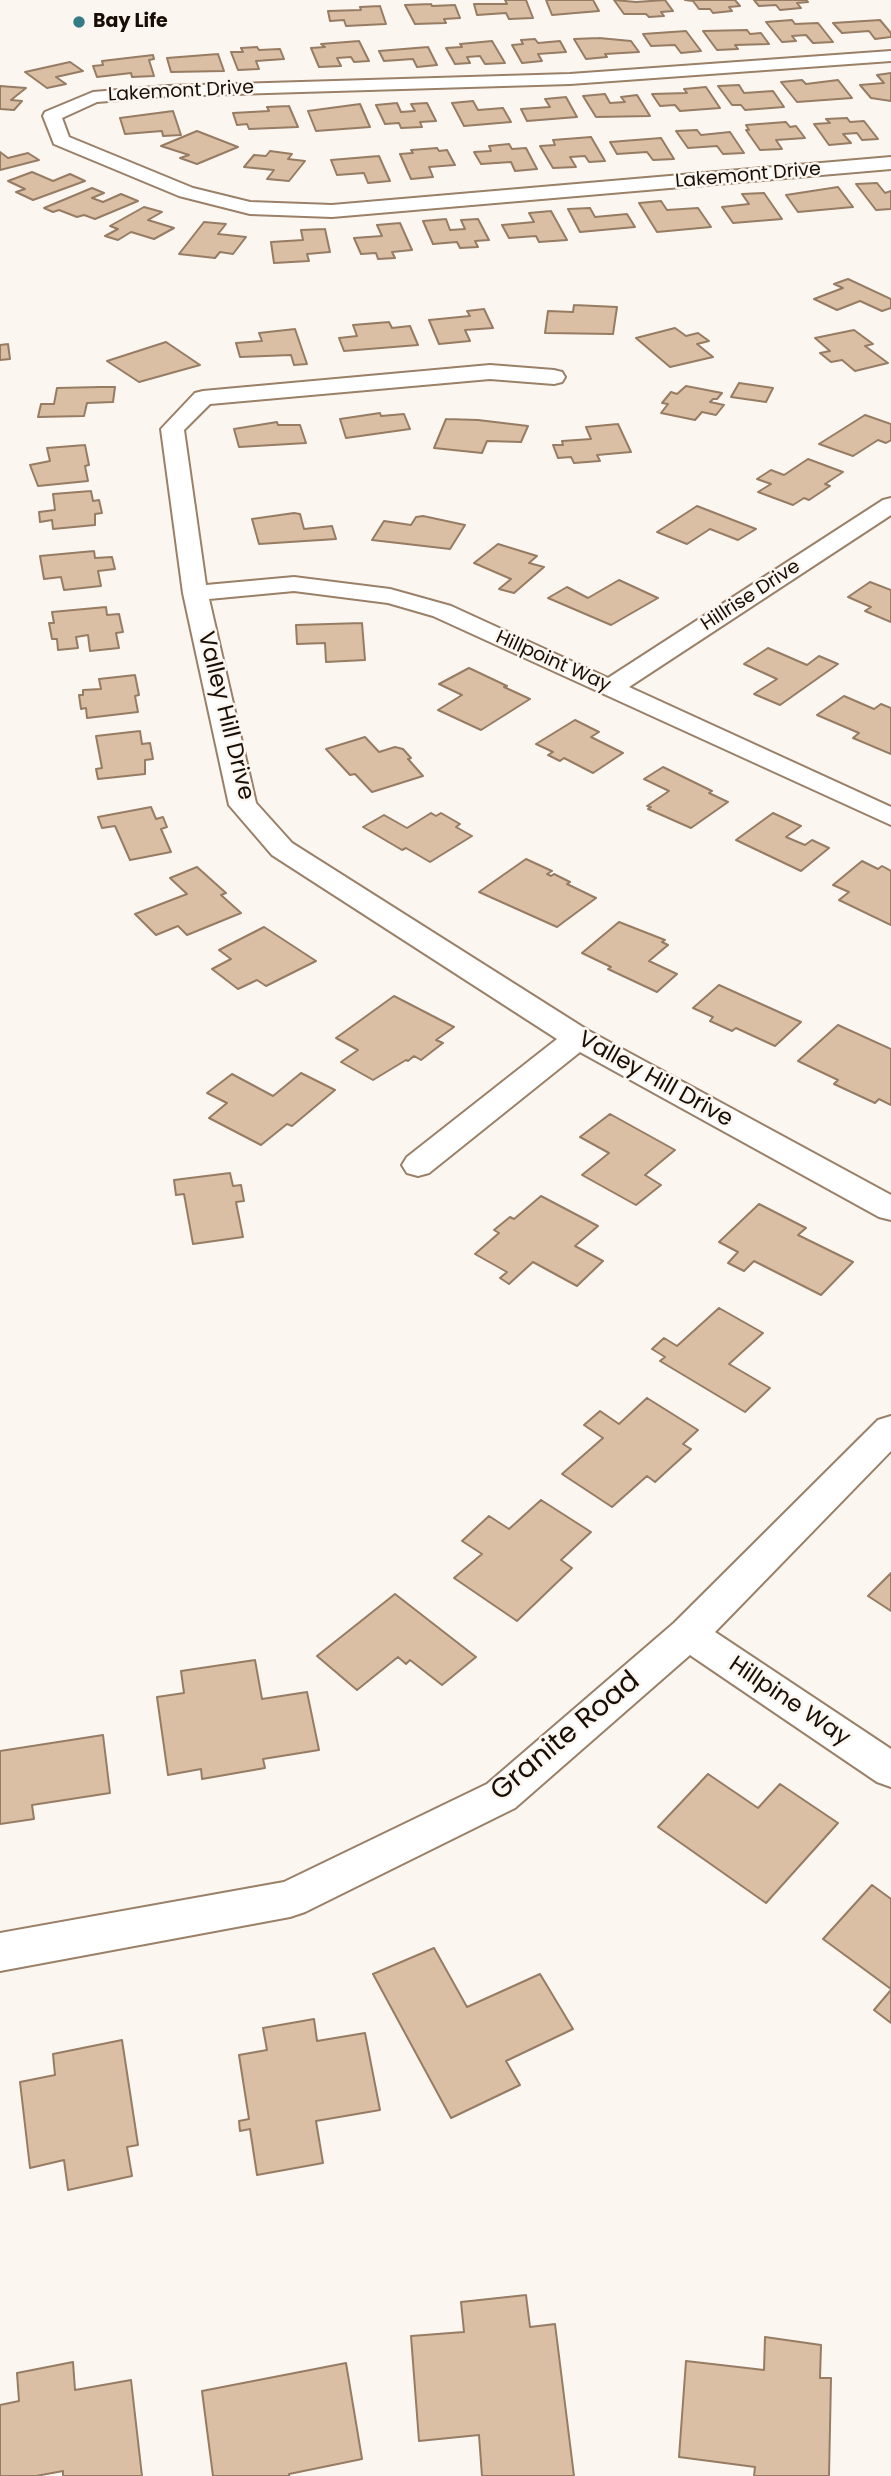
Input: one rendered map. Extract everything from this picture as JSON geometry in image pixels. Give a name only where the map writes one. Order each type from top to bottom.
[{"type":"street","name":"Lakemont Drive","points":[[891,55],[569,79],[93,96],[52,116],[61,140],[186,192],[250,208],[332,211],[891,163]]},
{"type":"street","name":"Valley Hill Drive","points":[[554,377],[490,372],[203,398],[172,429],[195,593],[243,805],[282,849],[578,1038],[891,1209]]},
{"type":"street","name":"Hillrise Drive","points":[[610,688],[880,524],[891,505]]},
{"type":"street","name":"Hillpoint Way","points":[[195,593],[294,584],[390,596],[442,611],[891,817]]},
{"type":"street","points":[[418,1165],[578,1038]]},
{"type":"street","name":"Granite Road","points":[[0,1952],[290,1899],[501,1796],[688,1634],[891,1429]]},
{"type":"street","name":"Hillpine Way","points":[[688,1634],[891,1770]]},
{"type":"building","points":[[505,0],[526,0],[533,18],[509,19],[506,13],[477,15],[474,4],[507,4]]},
{"type":"building","points":[[546,0],[593,0],[599,11],[552,15]]},
{"type":"building","points":[[614,0],[665,0],[673,11],[661,12],[664,16],[649,17],[646,14],[624,14]]},
{"type":"building","points":[[685,0],[735,0],[740,6],[729,7],[732,11],[713,13],[710,9],[699,9],[693,1]]},
{"type":"building","points":[[754,0],[808,2],[797,3],[801,8],[780,10],[776,5],[759,6]]},
{"type":"building","points":[[405,5],[455,5],[460,18],[444,19],[446,23],[415,24]]},
{"type":"building","points":[[380,6],[386,24],[346,26],[344,20],[330,21],[328,11],[361,10],[360,7]]},
{"type":"building","points":[[792,20],[795,24],[818,23],[833,42],[813,43],[806,35],[792,36],[796,41],[782,42],[766,22]]},
{"type":"building","points":[[880,20],[891,33],[891,37],[875,39],[869,31],[842,33],[833,23]]},
{"type":"building","points":[[747,30],[750,34],[761,33],[769,44],[735,45],[738,49],[717,50],[703,31]]},
{"type":"building","points":[[686,31],[701,51],[681,53],[675,45],[651,46],[643,34]]},
{"type":"building","points":[[535,39],[538,43],[560,41],[566,52],[538,54],[542,61],[522,63],[512,45],[523,44],[521,40]]},
{"type":"building","points":[[574,39],[631,41],[639,52],[605,54],[607,57],[586,59]]},
{"type":"building","points":[[359,41],[369,61],[354,62],[351,57],[337,58],[341,66],[319,67],[311,48],[325,47],[321,44]]},
{"type":"building","points":[[492,41],[505,63],[485,64],[480,56],[467,57],[470,63],[455,64],[446,48],[462,47],[460,44]]},
{"type":"building","points":[[257,47],[259,50],[280,49],[284,59],[256,61],[259,69],[238,70],[231,52],[243,52],[241,48]]},
{"type":"building","points":[[428,47],[437,65],[417,67],[413,59],[384,61],[379,51]]},
{"type":"building","points":[[218,54],[224,71],[171,72],[167,58]]},
{"type":"building","points":[[153,55],[154,59],[149,60],[154,76],[132,77],[131,73],[97,77],[93,66],[103,65],[102,61]]},
{"type":"building","points":[[70,62],[83,71],[56,77],[66,84],[47,88],[25,72]]},
{"type":"building","points":[[891,73],[891,101],[871,98],[860,85],[884,83],[877,75]]},
{"type":"building","points":[[802,80],[806,84],[838,80],[852,98],[797,102],[781,82]]},
{"type":"building","points":[[739,85],[744,93],[773,91],[784,107],[745,110],[741,105],[732,105],[718,86]]},
{"type":"building","points":[[0,86],[26,88],[11,100],[22,101],[14,110],[0,109]]},
{"type":"building","points":[[706,87],[720,108],[680,111],[675,105],[660,106],[652,94],[687,93],[684,89]]},
{"type":"building","points":[[605,94],[610,103],[625,102],[621,97],[637,95],[650,116],[596,117],[583,96]]},
{"type":"building","points":[[566,97],[577,117],[527,121],[521,109],[550,107],[545,99]]},
{"type":"building","points":[[473,101],[478,110],[503,108],[511,122],[464,126],[452,103]]},
{"type":"building","points":[[397,103],[401,112],[415,111],[411,104],[427,103],[436,121],[420,122],[422,127],[401,128],[399,123],[385,124],[376,105]]},
{"type":"building","points":[[360,104],[370,127],[316,131],[308,111]]},
{"type":"building","points":[[289,106],[298,127],[249,129],[247,124],[237,125],[233,113],[269,111],[267,107]]},
{"type":"building","points":[[173,111],[181,135],[163,136],[162,131],[125,134],[120,118]]},
{"type":"building","points":[[847,118],[850,122],[864,121],[878,139],[862,140],[857,133],[843,134],[851,143],[829,145],[814,124],[830,123],[826,119]]},
{"type":"building","points":[[786,122],[790,127],[796,126],[805,138],[776,140],[782,149],[760,150],[746,130],[749,130],[746,125]]},
{"type":"building","points":[[697,130],[701,135],[730,132],[744,153],[723,154],[717,146],[688,148],[676,131]]},
{"type":"building","points":[[197,131],[238,147],[197,164],[180,158],[189,155],[161,146]]},
{"type":"building","points":[[591,137],[605,161],[589,162],[585,156],[570,157],[576,167],[553,168],[540,146],[555,145],[553,140]]},
{"type":"building","points":[[661,138],[674,159],[653,160],[647,152],[617,154],[610,142]]},
{"type":"building","points":[[509,144],[512,149],[526,148],[537,169],[515,171],[511,162],[481,164],[474,152],[491,151],[489,146]]},
{"type":"building","points":[[437,148],[439,151],[447,150],[455,165],[429,167],[433,177],[411,179],[400,154],[413,153],[411,150]]},
{"type":"building","points":[[270,151],[292,154],[288,159],[305,161],[289,181],[267,179],[274,170],[244,167],[254,155],[266,156]]},
{"type":"building","points":[[0,152],[8,158],[28,153],[39,160],[0,170]]},
{"type":"building","points":[[379,156],[390,181],[368,183],[364,173],[337,175],[331,160]]},
{"type":"building","points":[[32,172],[53,181],[70,174],[85,181],[33,200],[16,192],[25,189],[8,181]]},
{"type":"building","points":[[877,183],[885,193],[891,191],[891,209],[876,210],[856,184]]},
{"type":"building","points":[[838,187],[853,207],[798,212],[786,195]]},
{"type":"building","points":[[92,188],[104,193],[92,198],[103,202],[121,194],[138,201],[95,219],[44,208]]},
{"type":"building","points":[[764,193],[782,219],[733,223],[722,207],[749,204],[742,194]]},
{"type":"building","points":[[661,201],[667,210],[698,208],[711,227],[657,232],[639,203]]},
{"type":"building","points":[[144,207],[162,212],[148,220],[174,228],[154,239],[131,232],[118,240],[105,236],[118,229],[110,226]]},
{"type":"building","points":[[590,208],[595,217],[627,214],[635,227],[580,232],[568,209]]},
{"type":"building","points":[[551,211],[567,240],[539,242],[536,236],[509,238],[502,225],[534,222],[529,213]]},
{"type":"building","points":[[446,219],[450,230],[465,229],[461,220],[478,219],[489,240],[475,241],[478,247],[460,248],[457,242],[433,244],[423,221]]},
{"type":"building","points":[[204,222],[226,224],[218,234],[246,237],[233,254],[220,252],[215,258],[179,254]]},
{"type":"building","points":[[400,223],[412,250],[392,252],[395,258],[378,259],[376,253],[361,254],[354,238],[382,236],[377,225]]},
{"type":"building","points":[[325,229],[330,252],[307,254],[309,261],[274,263],[271,242],[303,240],[301,230]]},
{"type":"building","points":[[848,279],[891,299],[891,308],[882,311],[860,301],[837,310],[814,299],[843,288],[834,284]]},
{"type":"building","points":[[574,305],[617,307],[613,334],[545,333],[548,311],[573,312]]},
{"type":"building","points":[[484,309],[493,328],[465,330],[470,341],[439,344],[429,320],[470,316],[467,311]]},
{"type":"building","points":[[389,322],[392,328],[410,326],[418,345],[344,351],[339,338],[357,336],[353,325]]},
{"type":"building","points":[[675,328],[686,336],[698,333],[709,341],[697,344],[713,357],[670,367],[636,338]]},
{"type":"building","points":[[295,329],[307,364],[294,365],[291,355],[240,357],[236,343],[262,341],[259,333]]},
{"type":"building","points":[[854,330],[873,344],[865,346],[888,363],[855,371],[842,360],[831,362],[820,353],[830,351],[815,338]]},
{"type":"building","points":[[166,342],[200,365],[139,382],[107,361]]},
{"type":"building","points":[[8,344],[10,359],[0,360],[0,345]]},
{"type":"building","points":[[739,383],[773,388],[766,402],[731,397]]},
{"type":"building","points":[[686,386],[722,393],[710,402],[724,405],[716,415],[702,412],[695,420],[661,413],[668,404],[662,403],[671,392],[677,394]]},
{"type":"building","points":[[115,387],[113,402],[87,403],[84,416],[38,417],[41,404],[54,404],[57,388]]},
{"type":"building","points":[[380,413],[381,416],[404,414],[410,429],[346,438],[340,419]]},
{"type":"building","points":[[865,415],[891,424],[891,440],[886,443],[878,440],[853,456],[819,444]]},
{"type":"building","points":[[446,419],[528,426],[521,442],[487,441],[482,453],[434,448]]},
{"type":"building","points":[[277,422],[278,425],[300,425],[306,443],[239,447],[234,429]]},
{"type":"building","points":[[618,424],[631,452],[597,455],[600,461],[574,463],[571,457],[558,458],[553,445],[563,445],[562,441],[591,439],[586,427]]},
{"type":"building","points":[[85,445],[89,465],[85,466],[88,481],[38,486],[30,465],[50,461],[47,448]]},
{"type":"building","points":[[808,459],[843,472],[825,484],[830,486],[809,500],[804,498],[793,505],[758,492],[771,484],[757,479],[771,470],[784,475]]},
{"type":"building","points":[[91,491],[93,501],[99,500],[102,513],[95,514],[95,525],[53,529],[52,520],[40,522],[39,512],[55,510],[53,494]]},
{"type":"building","points":[[697,506],[756,529],[738,540],[710,529],[687,544],[657,532]]},
{"type":"building","points":[[300,514],[304,529],[332,526],[336,539],[259,544],[252,519]]},
{"type":"building","points":[[423,516],[465,525],[450,549],[372,540],[384,521],[411,525],[416,517]]},
{"type":"building","points":[[498,544],[537,556],[529,563],[544,567],[514,593],[499,589],[511,579],[474,563]]},
{"type":"building","points":[[94,551],[95,558],[112,557],[115,569],[98,571],[101,586],[64,590],[61,577],[44,579],[40,556]]},
{"type":"building","points":[[619,580],[658,598],[611,625],[548,598],[567,587],[588,598]]},
{"type":"building","points":[[870,582],[891,590],[891,622],[865,611],[871,607],[848,597]]},
{"type":"building","points":[[106,607],[107,615],[119,614],[123,632],[116,633],[119,648],[90,651],[88,635],[76,637],[78,648],[58,650],[57,639],[52,639],[49,623],[54,623],[52,612]]},
{"type":"building","points":[[362,623],[365,660],[326,662],[325,643],[297,644],[296,625]]},
{"type":"building","points":[[768,648],[807,665],[819,656],[838,664],[780,705],[754,694],[777,679],[744,664]]},
{"type":"building","points":[[469,668],[530,699],[481,730],[438,710],[462,695],[439,684]]},
{"type":"building","points":[[135,675],[139,695],[135,696],[138,712],[87,718],[86,708],[81,709],[79,695],[83,695],[83,690],[101,689],[99,679]]},
{"type":"building","points":[[844,696],[874,709],[881,704],[891,708],[891,754],[853,738],[859,733],[817,715]]},
{"type":"building","points":[[575,720],[599,732],[591,737],[623,753],[593,773],[564,758],[560,761],[548,755],[553,752],[536,744]]},
{"type":"building","points":[[140,731],[142,744],[150,743],[153,759],[145,760],[145,774],[98,779],[96,769],[102,768],[96,736]]},
{"type":"building","points":[[365,737],[379,752],[395,747],[403,749],[423,776],[372,792],[355,774],[350,775],[326,749]]},
{"type":"building","points":[[663,767],[728,802],[691,828],[648,809],[651,807],[647,806],[669,791],[644,779]]},
{"type":"building","points":[[151,807],[156,819],[163,817],[167,827],[161,829],[171,852],[130,860],[115,826],[102,828],[98,817]]},
{"type":"building","points":[[431,813],[436,816],[441,813],[460,824],[456,827],[472,836],[430,862],[406,848],[402,850],[363,827],[384,815],[407,828]]},
{"type":"building","points":[[773,813],[801,826],[786,837],[805,845],[812,840],[829,848],[801,871],[736,840]]},
{"type":"building","points":[[526,859],[552,871],[547,874],[554,874],[570,882],[567,884],[596,898],[557,927],[479,892]]},
{"type":"building","points":[[862,861],[878,869],[882,866],[891,871],[891,925],[839,900],[849,892],[833,885]]},
{"type":"building","points":[[197,867],[226,893],[221,895],[241,913],[187,935],[178,926],[156,935],[135,914],[187,894],[170,878]]},
{"type":"building","points":[[619,922],[665,940],[662,942],[668,945],[649,961],[677,974],[657,992],[608,969],[611,967],[582,953]]},
{"type":"building","points":[[264,927],[316,961],[266,986],[257,980],[238,989],[212,969],[231,959],[219,950]]},
{"type":"building","points":[[719,985],[801,1022],[775,1046],[736,1028],[732,1031],[710,1021],[713,1017],[693,1008]]},
{"type":"building","points":[[394,996],[454,1027],[436,1040],[443,1043],[421,1060],[414,1056],[373,1080],[341,1062],[358,1050],[336,1038]]},
{"type":"building","points":[[838,1025],[891,1049],[891,1105],[879,1099],[875,1103],[834,1084],[838,1080],[798,1061]]},
{"type":"building","points":[[301,1073],[335,1090],[292,1126],[287,1124],[261,1145],[209,1118],[227,1103],[207,1093],[232,1074],[273,1096]]},
{"type":"building","points":[[610,1114],[675,1150],[645,1175],[661,1185],[636,1205],[582,1175],[609,1153],[580,1137]]},
{"type":"building","points":[[230,1173],[233,1186],[241,1185],[244,1201],[236,1202],[243,1237],[193,1244],[184,1194],[176,1195],[174,1180]]},
{"type":"building","points":[[541,1196],[598,1226],[575,1246],[603,1261],[577,1286],[533,1262],[509,1284],[500,1278],[507,1272],[475,1254],[499,1233],[494,1230],[510,1217],[514,1219]]},
{"type":"building","points":[[759,1204],[806,1228],[798,1235],[853,1262],[821,1295],[754,1261],[744,1271],[728,1263],[738,1252],[719,1242]]},
{"type":"building","points":[[719,1308],[763,1333],[729,1364],[770,1388],[745,1412],[660,1361],[665,1357],[652,1349],[664,1338],[677,1346]]},
{"type":"building","points":[[647,1398],[698,1430],[683,1444],[691,1449],[655,1482],[647,1476],[612,1507],[562,1474],[603,1438],[584,1425],[600,1411],[619,1424]]},
{"type":"building","points":[[541,1500],[591,1532],[561,1560],[572,1568],[517,1621],[454,1578],[482,1554],[462,1541],[489,1516],[509,1529]]},
{"type":"building","points":[[891,1573],[891,1611],[868,1596]]},
{"type":"building","points":[[395,1594],[476,1657],[442,1685],[410,1660],[406,1664],[398,1657],[357,1690],[317,1656]]},
{"type":"building","points":[[255,1660],[262,1699],[307,1692],[319,1750],[263,1759],[265,1768],[202,1779],[201,1769],[168,1775],[157,1697],[184,1693],[181,1671]]},
{"type":"building","points":[[103,1735],[110,1793],[32,1805],[34,1819],[0,1824],[0,1751]]},
{"type":"building","points":[[708,1774],[758,1808],[780,1784],[838,1823],[766,1903],[658,1827]]},
{"type":"building","points":[[872,1885],[891,1899],[891,1989],[823,1939]]},
{"type":"building","points":[[434,1948],[467,2007],[540,1974],[573,2029],[506,2061],[520,2085],[451,2118],[373,1974]]},
{"type":"building","points":[[891,1990],[891,2023],[874,2010]]},
{"type":"building","points":[[314,2019],[317,2041],[365,2033],[380,2110],[316,2121],[323,2163],[257,2175],[250,2129],[240,2131],[239,2121],[249,2119],[239,2055],[267,2050],[263,2028]]},
{"type":"building","points":[[122,2040],[138,2145],[127,2147],[132,2176],[68,2190],[64,2160],[30,2168],[20,2082],[55,2075],[53,2054]]},
{"type":"building","points":[[526,2295],[530,2327],[555,2324],[574,2476],[482,2476],[479,2435],[419,2441],[411,2336],[464,2332],[461,2302]]},
{"type":"building","points":[[765,2337],[821,2345],[820,2378],[831,2378],[829,2476],[754,2476],[755,2467],[679,2457],[686,2361],[764,2370]]},
{"type":"building","points":[[73,2362],[75,2390],[131,2380],[142,2476],[63,2476],[63,2471],[36,2476],[0,2476],[0,2405],[19,2401],[17,2373]]},
{"type":"building","points":[[346,2363],[362,2459],[289,2476],[213,2476],[202,2391]]},
{"type":"place","name":"Bay Life","points":[[79,22]]}]
